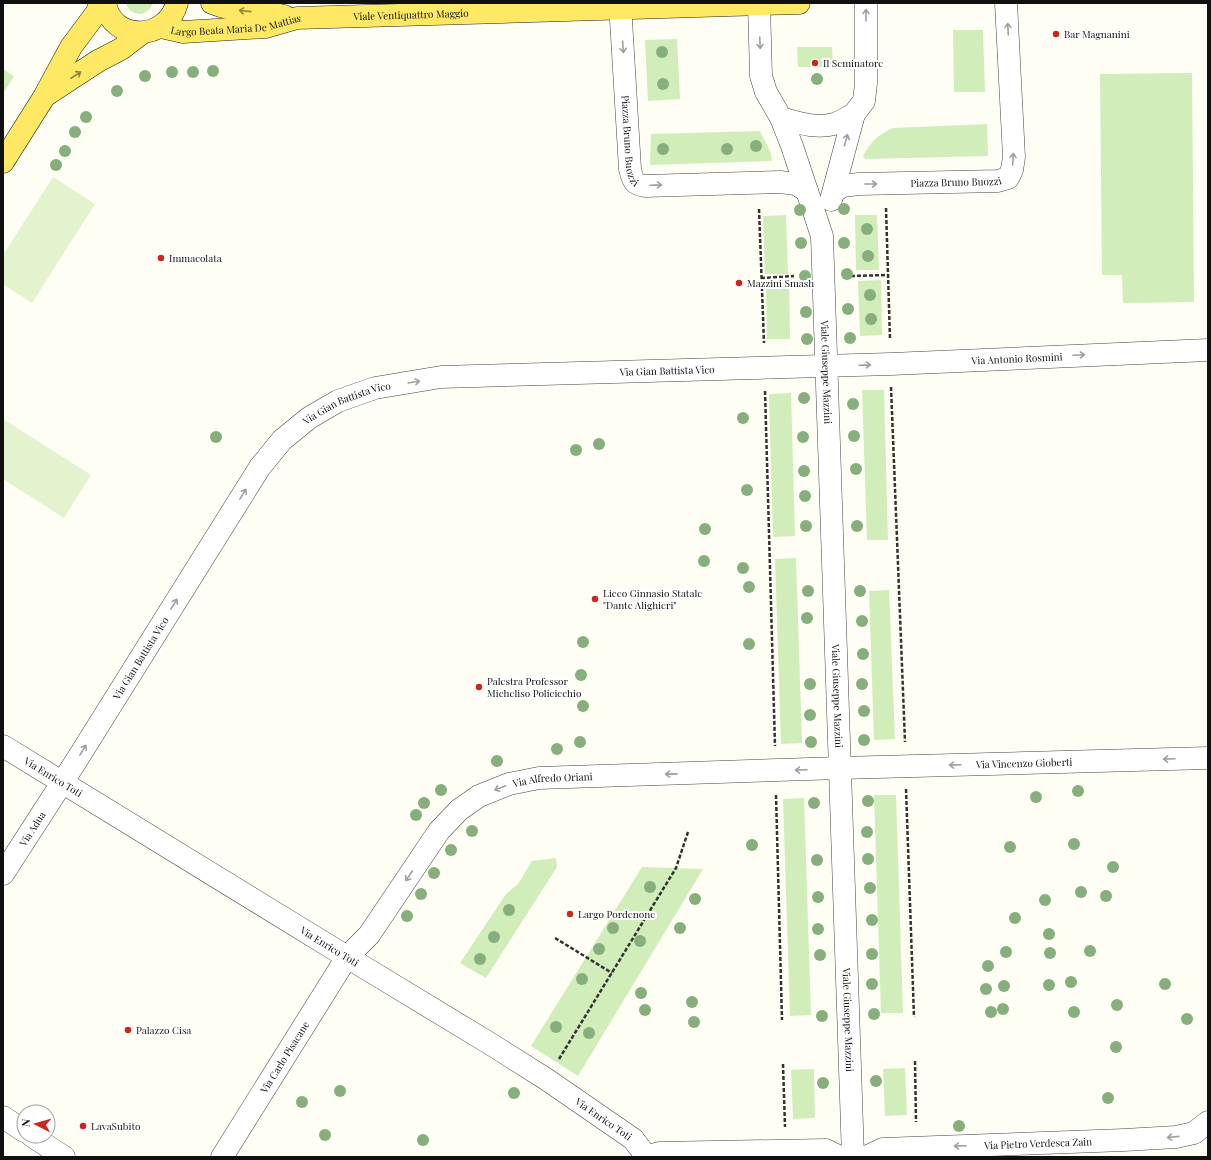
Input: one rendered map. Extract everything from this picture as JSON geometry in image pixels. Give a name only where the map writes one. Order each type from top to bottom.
[{"type":"main road","points":[[3,162],[44,97],[71,47],[96,12],[100,3]]},
{"type":"main road","name":"Largo Beata Maria De Mattias","points":[[105,3],[111,17],[119,26],[130,31],[151,30],[183,32],[266,26],[297,18]]},
{"type":"main road","name":"Largo Beata Maria De Mattias","points":[[44,97],[98,61],[169,20],[177,3]]},
{"type":"main road","name":"Largo Beata Maria De Mattias","points":[[212,3],[225,9],[268,12],[297,18]]},
{"type":"main road","points":[[620,6],[799,3]]},
{"type":"main road","name":"Viale Ventiquattro Maggio","points":[[297,18],[620,6]]},
{"type":"street","points":[[834,192],[854,114],[864,101],[866,83],[866,3]]},
{"type":"street","name":"Piazza Bruno Buozzi","points":[[834,192],[842,186],[859,184],[998,181],[1008,178],[1012,170],[1014,157],[1006,3]]},
{"type":"street","points":[[759,4],[762,76],[766,92],[781,118],[807,191]]},
{"type":"street","name":"Piazza Bruno Buozzi","points":[[620,6],[630,169],[632,179],[638,185],[780,182],[796,184],[807,191]]},
{"type":"street","points":[[781,118],[801,124],[819,126],[836,124],[854,114]]},
{"type":"street","name":"Viale Giuseppe Mazzini","points":[[807,191],[822,236],[853,1157]]},
{"type":"street","name":"Viale Giuseppe Mazzini","points":[[822,236],[834,192]]},
{"type":"street","name":"Via Antonio Rosmini","points":[[826,366],[1208,350]]},
{"type":"street","name":"Via Gian Battista Vico","points":[[62,783],[260,467],[282,440],[309,418],[338,401],[374,388],[442,377],[826,366]]},
{"type":"street","name":"Via Enrico Toti","points":[[3,746],[346,958],[489,1043],[546,1079],[633,1139],[646,1157]]},
{"type":"street","name":"Via Vincenzo Gioberti","points":[[840,768],[1208,758]]},
{"type":"street","name":"Via Alfredo Oriani","points":[[346,958],[369,935],[439,831],[459,810],[479,796],[509,784],[539,778],[840,768]]},
{"type":"street","name":"Via Adua","points":[[3,874],[62,783]]},
{"type":"street","name":"Via Carlo Pisacane","points":[[222,1157],[346,958]]},
{"type":"street","points":[[3,1117],[16,1126]]},
{"type":"street","name":"Via Pietro Verdesca Zain","points":[[866,1157],[882,1149],[1176,1137],[1194,1133],[1208,1122]]},
{"type":"street","points":[[44,1144],[64,1157]]},
{"type":"street","points":[[646,1157],[659,1153],[826,1150],[840,1157]]},
{"type":"path","points":[[886,204],[890,343]]},
{"type":"path","points":[[759,209],[764,343]]},
{"type":"path","points":[[851,276],[888,275]]},
{"type":"path","points":[[761,278],[794,276]]},
{"type":"path","points":[[891,383],[905,744]]},
{"type":"path","points":[[765,387],[775,748]]},
{"type":"path","points":[[906,789],[914,1017]]},
{"type":"path","points":[[776,792],[782,1020]]},
{"type":"path","points":[[546,1079],[676,868],[688,832]]},
{"type":"path","points":[[555,938],[612,973]]},
{"type":"path","points":[[915,1061],[916,1122]]},
{"type":"path","points":[[783,1064],[786,1151]]},
{"type":"green space","points":[[126,3],[153,3],[150,9],[142,14],[132,12]]},
{"type":"green space","points":[[953,30],[983,30],[985,92],[954,92]]},
{"type":"green space","points":[[677,39],[680,99],[648,101],[645,40]]},
{"type":"green space","points":[[797,47],[832,47],[833,67],[798,67]]},
{"type":"green space","points":[[3,69],[14,76],[3,94]]},
{"type":"green space","points":[[1192,73],[1194,302],[1123,303],[1122,275],[1102,275],[1100,74]]},
{"type":"green space","points":[[987,124],[988,156],[865,159],[863,156],[875,139],[893,128]]},
{"type":"green space","points":[[760,131],[771,153],[772,161],[650,165],[651,134]]},
{"type":"green space","points":[[53,177],[95,204],[32,303],[3,284],[3,255]]},
{"type":"green space","points":[[786,215],[788,274],[765,274],[763,216]]},
{"type":"green space","points":[[855,215],[877,215],[879,270],[856,270]]},
{"type":"green space","points":[[766,280],[789,280],[790,339],[767,339]]},
{"type":"green space","points":[[881,280],[882,335],[860,336],[858,281]]},
{"type":"green space","points":[[862,390],[884,390],[888,540],[867,540]]},
{"type":"green space","points":[[791,393],[795,536],[773,537],[769,394]]},
{"type":"green space","points":[[3,419],[91,475],[64,518],[3,479]]},
{"type":"green space","points":[[796,558],[802,743],[781,744],[775,559]]},
{"type":"green space","points":[[889,590],[895,739],[874,740],[869,591]]},
{"type":"green space","points":[[874,795],[896,795],[903,1013],[881,1013]]},
{"type":"green space","points":[[804,798],[811,1015],[790,1016],[783,799]]},
{"type":"green space","points":[[556,858],[557,867],[486,978],[460,963],[506,894],[518,884],[532,861]]},
{"type":"green space","points":[[642,867],[703,869],[578,1076],[531,1046]]},
{"type":"green space","points":[[905,1068],[907,1115],[885,1116],[883,1069]]},
{"type":"green space","points":[[814,1069],[815,1118],[793,1119],[791,1070]]},
{"type":"place","name":"Bar Magnanini","points":[[1056,34]]},
{"type":"place","name":"Il Seminatore","points":[[815,63]]},
{"type":"place","name":"Immacolata","points":[[161,258]]},
{"type":"place","name":"Mazzini Smash","points":[[739,283]]},
{"type":"place","name":"Liceo Ginnasio Statale \"Dante Alighieri\"","points":[[595,599]]},
{"type":"place","name":"Palestra Professor Micheliso Policicchio","points":[[479,687]]},
{"type":"place","name":"Largo Pordenone","points":[[570,914]]},
{"type":"place","name":"Palazzo Cisa","points":[[128,1030]]},
{"type":"place","name":"LavaSubito","points":[[83,1126]]}]
